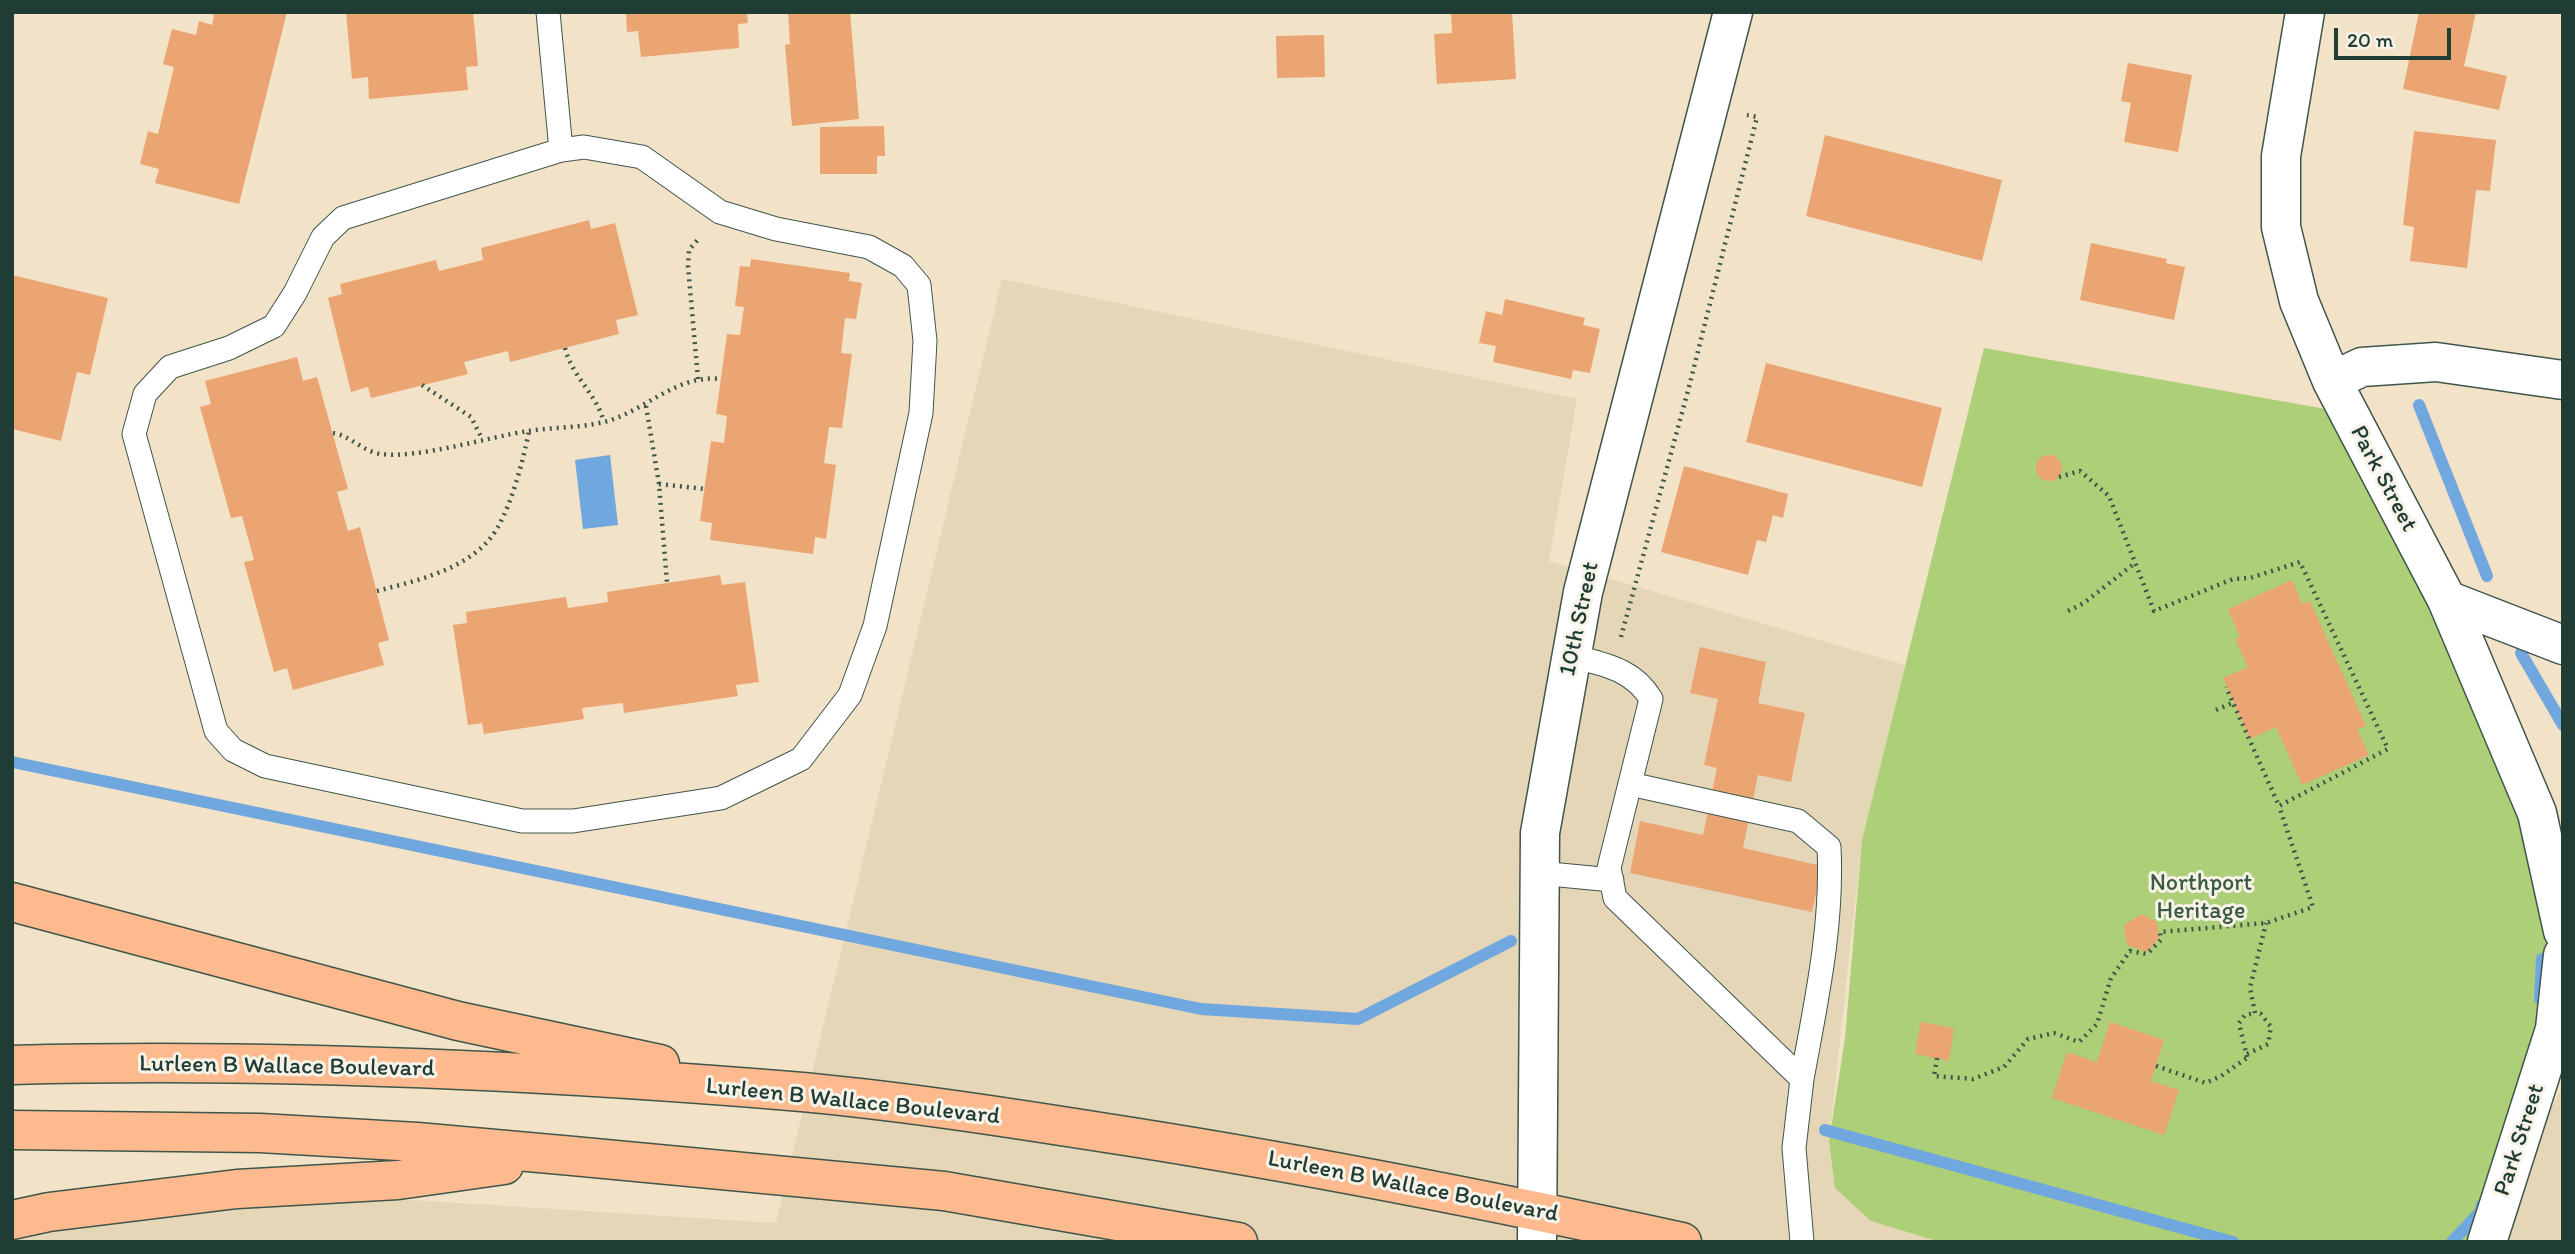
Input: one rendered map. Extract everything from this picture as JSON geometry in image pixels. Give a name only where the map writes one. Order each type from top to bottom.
[{"type":"highway","points":[[12,902],[458,1021],[792,1091]]},
{"type":"highway","name":"Lurleen B Wallace Boulevard","points":[[12,1065],[163,1063],[454,1070],[792,1091],[1014,1118],[1249,1155],[1536,1226],[1682,1242]]},
{"type":"highway","points":[[12,1130],[260,1133],[417,1142],[573,1156],[944,1191],[1238,1242]]},
{"type":"highway","points":[[12,1220],[49,1212],[237,1189],[398,1180],[573,1156]]},
{"type":"street","name":"10th Street","points":[[1536,1226],[1540,834],[1583,592],[1733,12]]},
{"type":"street","name":"Park Street","points":[[2305,12],[2281,156],[2281,227],[2299,301],[2332,381],[2447,600],[2537,813],[2563,931]]},
{"type":"street","points":[[2332,381],[2362,367],[2436,362],[2563,380]]},
{"type":"street","points":[[2447,600],[2563,645]]},
{"type":"street","name":"Park Street","points":[[2487,1242],[2559,1031],[2563,955]]},
{"type":"lane","points":[[548,12],[561,150]]},
{"type":"lane","points":[[584,147],[642,157],[720,212],[776,229],[869,247],[903,266],[919,285],[925,341],[921,413],[876,626],[850,695],[801,760],[721,798],[573,821],[523,821],[265,766],[233,750],[216,731],[134,434],[145,394],[170,367],[229,348],[274,326],[295,293],[323,237],[342,218],[561,150],[584,147]]},
{"type":"lane","points":[[1572,656],[1612,667],[1640,682],[1651,699],[1609,868],[1615,898],[1802,1079]]},
{"type":"lane","points":[[1630,783],[1798,821],[1829,847],[1831,889],[1822,969],[1802,1079],[1794,1148],[1802,1242]]},
{"type":"lane","points":[[1539,873],[1612,880]]},
{"type":"path","points":[[698,379],[689,250],[720,212]]},
{"type":"path","points":[[565,348],[569,365],[599,403],[604,422]]},
{"type":"path","points":[[333,433],[343,434],[379,454],[402,454],[528,431],[604,422],[646,406],[680,385],[698,379],[721,379]]},
{"type":"path","points":[[422,385],[471,417],[482,439]]},
{"type":"path","points":[[646,406],[659,484],[667,583]]},
{"type":"path","points":[[377,591],[421,579],[465,560],[489,540],[508,505],[528,431]]},
{"type":"path","points":[[2059,477],[2080,471],[2109,496],[2154,611],[2234,579],[2250,578],[2300,562],[2388,748],[2279,806]]},
{"type":"path","points":[[659,484],[705,489]]},
{"type":"path","points":[[2068,611],[2084,603],[2136,563]]},
{"type":"path","points":[[1937,1058],[1934,1076],[1973,1079],[2004,1068],[2028,1039],[2054,1033],[2079,1042],[2097,1024],[2111,978],[2130,951],[2147,954],[2161,940],[2160,932],[2266,923],[2313,907],[2279,806],[2227,687]]},
{"type":"path","points":[[2216,710],[2232,703]]},
{"type":"path","points":[[2255,1013],[2250,988],[2266,923]]},
{"type":"path","points":[[2156,1066],[2206,1083],[2221,1076],[2247,1058],[2247,1054],[2268,1044],[2271,1034],[2268,1021],[2255,1013],[2245,1015],[2239,1023],[2247,1058]]},
{"type":"shaded area","points":[[1002,279],[1577,399],[1549,561],[1905,665],[1862,840],[1829,1141],[1871,1221],[1940,1242],[12,1242],[237,1189],[776,1223]]},
{"type":"shaded area","points":[[2563,1086],[2563,1242],[2466,1242],[2497,1212]]},
{"type":"green space","name":"Northport Heritage","points":[[1984,348],[2348,413],[2447,600],[2563,931],[2497,1212],[2466,1242],[1940,1242],[1871,1221],[1835,1188],[1829,1141],[1845,1038],[1862,840]]},
{"type":"water","points":[[610,455],[618,525],[583,529],[575,460]]},
{"type":"building","points":[[208,12],[287,12],[239,204],[155,183],[159,169],[140,164],[148,131],[158,134],[174,67],[163,64],[172,29],[196,35],[199,21],[212,25],[214,15]]},
{"type":"building","points":[[346,12],[473,12],[478,66],[466,67],[468,90],[369,99],[368,77],[352,79]]},
{"type":"building","points":[[626,12],[747,12],[748,23],[738,24],[739,48],[641,57],[638,31],[627,32]]},
{"type":"building","points":[[788,12],[850,12],[859,119],[792,126],[785,45],[790,44]]},
{"type":"building","points":[[1451,12],[1512,12],[1516,79],[1437,84],[1434,34],[1452,33]]},
{"type":"building","points":[[2419,12],[2476,12],[2464,66],[2507,76],[2499,110],[2403,89]]},
{"type":"building","points":[[1324,35],[1325,77],[1277,78],[1276,36]]},
{"type":"building","points":[[2128,63],[2192,75],[2178,152],[2124,142],[2131,103],[2121,101]]},
{"type":"building","points":[[884,126],[885,156],[877,156],[877,174],[820,174],[820,127]]},
{"type":"building","points":[[2414,131],[2496,140],[2490,191],[2476,190],[2467,268],[2410,261],[2414,227],[2403,225]]},
{"type":"building","points":[[1825,135],[2002,180],[1982,261],[1806,216]]},
{"type":"building","points":[[589,220],[591,229],[615,223],[638,315],[616,320],[619,334],[510,362],[508,351],[464,362],[468,374],[371,398],[368,387],[351,392],[328,298],[342,294],[340,284],[436,260],[439,271],[483,260],[481,248]]},
{"type":"building","points":[[2091,243],[2167,259],[2166,263],[2185,267],[2174,320],[2080,300]]},
{"type":"building","points":[[751,259],[850,273],[849,281],[862,283],[856,319],[845,318],[841,353],[852,354],[842,428],[829,427],[824,463],[836,465],[826,539],[815,537],[813,554],[710,540],[712,523],[700,521],[711,441],[724,443],[727,416],[716,414],[727,334],[740,335],[744,307],[735,306],[740,266],[750,267]]},
{"type":"building","points":[[12,275],[108,298],[90,375],[77,372],[61,441],[12,429]]},
{"type":"building","points":[[1505,299],[1585,318],[1583,325],[1600,329],[1590,373],[1573,370],[1571,379],[1493,362],[1496,346],[1479,343],[1486,311],[1502,315]]},
{"type":"building","points":[[297,357],[303,381],[317,377],[348,489],[337,492],[348,531],[360,527],[389,640],[378,643],[384,665],[293,690],[287,668],[274,672],[244,562],[254,560],[242,516],[231,518],[200,407],[211,404],[205,381]]},
{"type":"building","points":[[1766,363],[1942,408],[1922,487],[1746,442]]},
{"type":"building","points":[[2049,455],[2058,459],[2062,468],[2058,477],[2049,481],[2040,477],[2036,468],[2040,459]]},
{"type":"building","points":[[1684,466],[1788,494],[1783,518],[1773,515],[1766,542],[1757,540],[1748,575],[1661,552]]},
{"type":"building","points":[[720,575],[722,585],[745,582],[759,682],[736,685],[738,696],[624,713],[623,703],[582,708],[584,719],[484,734],[482,723],[468,725],[453,625],[467,623],[466,612],[566,597],[568,608],[608,602],[607,592]]},
{"type":"building","points":[[2292,580],[2302,604],[2310,601],[2366,726],[2357,729],[2369,755],[2302,785],[2276,727],[2250,739],[2223,678],[2248,667],[2235,639],[2240,637],[2228,609]]},
{"type":"building","points":[[1700,647],[1766,662],[1758,703],[1805,713],[1791,782],[1758,775],[1743,848],[1822,866],[1812,912],[1630,873],[1640,821],[1703,835],[1717,768],[1704,765],[1718,699],[1690,693]]},
{"type":"building","points":[[2142,914],[2157,922],[2159,939],[2146,952],[2127,945],[2124,925]]},
{"type":"building","points":[[1921,1022],[1954,1028],[1949,1061],[1915,1054]]},
{"type":"building","points":[[2110,1022],[2164,1040],[2151,1081],[2179,1090],[2164,1135],[2052,1098],[2067,1052],[2097,1062]]},
{"type":"waterway","points":[[2419,405],[2487,576]]},
{"type":"waterway","points":[[2521,653],[2563,725]]},
{"type":"waterway","points":[[12,762],[1201,1009],[1358,1019],[1511,941]]},
{"type":"waterway","points":[[2540,999],[2542,959]]},
{"type":"waterway","points":[[1825,1130],[2233,1242]]},
{"type":"waterway","points":[[2452,1242],[2480,1212],[2482,1205]]}]
